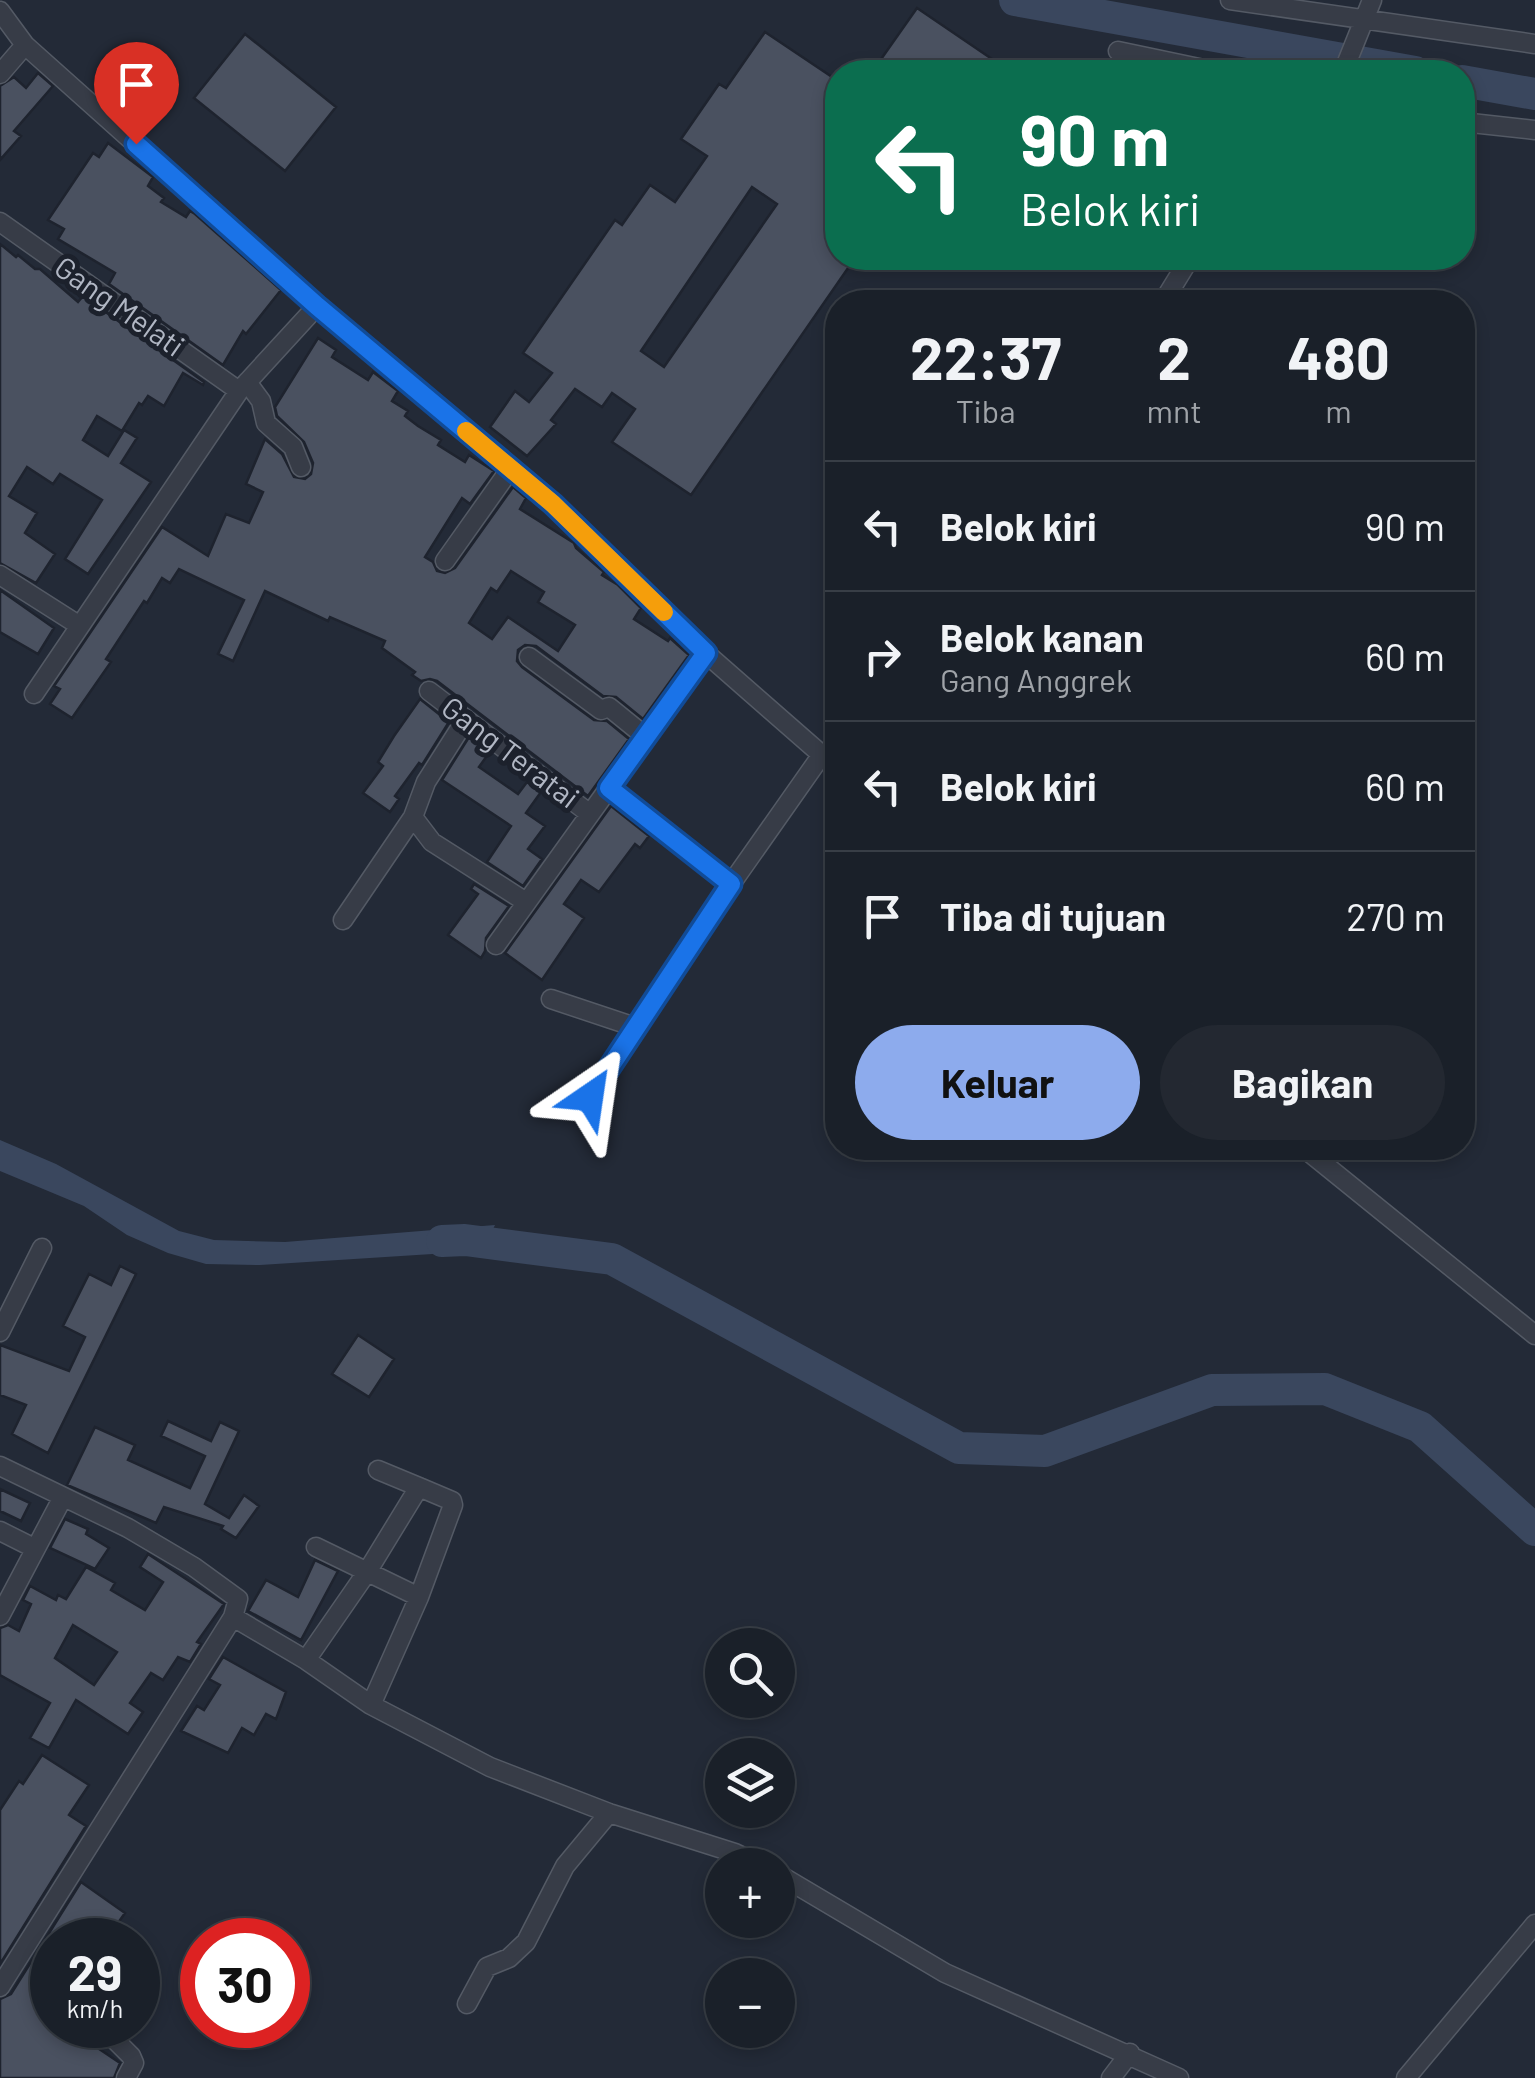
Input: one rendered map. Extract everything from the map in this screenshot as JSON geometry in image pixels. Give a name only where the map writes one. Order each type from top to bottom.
[{"type":"street","points":[[1230,0],[1367,9],[1535,44]]},
{"type":"street","points":[[1346,60],[1367,9]]},
{"type":"street","points":[[0,11],[25,45],[317,306],[553,504],[706,653],[825,759]]},
{"type":"street","points":[[0,74],[25,45]]},
{"type":"street","points":[[1118,51],[1161,60]]},
{"type":"street","points":[[1475,123],[1535,130]]},
{"type":"street","name":"Gang Melati","points":[[0,222],[243,386]]},
{"type":"street","points":[[34,694],[243,386],[317,306]]},
{"type":"street","points":[[243,386],[261,401],[266,424],[293,447],[301,466]]},
{"type":"street","points":[[446,561],[511,468]]},
{"type":"street","points":[[0,575],[80,626]]},
{"type":"street","points":[[496,945],[706,653]]},
{"type":"street","points":[[529,657],[600,710],[609,707],[646,737]]},
{"type":"street","name":"Gang Teratai","points":[[430,691],[590,814]]},
{"type":"street","points":[[343,920],[413,817],[421,792],[466,719]]},
{"type":"street","points":[[590,1097],[821,756]]},
{"type":"street","points":[[609,788],[731,884]]},
{"type":"street","points":[[413,817],[432,842],[526,902]]},
{"type":"street","points":[[551,999],[634,1027]]},
{"type":"street","points":[[1319,1160],[1535,1335]]},
{"type":"street","points":[[0,1332],[42,1248]]},
{"type":"street","points":[[0,1466],[128,1528],[238,1600],[233,1617],[0,1987]]},
{"type":"street","points":[[371,1705],[453,1505],[452,1501],[378,1470]]},
{"type":"street","points":[[306,1660],[368,1572],[419,1486]]},
{"type":"street","points":[[0,1616],[64,1497]]},
{"type":"street","points":[[0,1532],[34,1548]]},
{"type":"street","points":[[316,1547],[418,1597]]},
{"type":"street","points":[[233,1617],[371,1705],[523,1782],[723,1848]]},
{"type":"street","points":[[467,2004],[487,1967],[509,1958],[526,1942],[565,1866],[609,1812]]},
{"type":"street","points":[[795,1884],[945,1973],[1179,2078]]},
{"type":"street","points":[[1406,2078],[1535,1924]]},
{"type":"street","points":[[124,2048],[134,2063],[126,2078]]},
{"type":"street","points":[[1110,2078],[1130,2053]]},
{"type":"water","points":[[0,1140],[56,1164],[179,1231],[214,1240],[285,1242],[495,1225],[484,1247],[448,1253],[260,1265],[206,1264],[127,1235],[84,1206],[0,1171]]},
{"type":"building","points":[[917,8],[993,60],[880,60]]},
{"type":"building","points":[[765,32],[825,72],[825,270],[847,270],[833,290],[825,290],[825,301],[691,495],[612,442],[635,409],[612,393],[602,407],[575,389],[551,420],[556,424],[527,456],[490,427],[515,391],[529,402],[552,373],[523,353],[615,220],[622,225],[650,185],[675,202],[707,156],[681,139],[719,84],[726,88]],"holes":[[[752,187],[777,204],[664,367],[641,351]]]},
{"type":"building","points":[[245,34],[336,107],[285,171],[194,98]]},
{"type":"building","points":[[38,73],[53,86],[14,131],[21,136],[0,160],[0,86],[14,77],[26,88]]},
{"type":"building","points":[[108,143],[153,177],[148,186],[164,198],[161,202],[186,217],[190,211],[195,214],[281,290],[246,334],[243,331],[223,365],[109,284],[115,273],[58,239],[64,229],[48,220],[93,153],[99,157]]},
{"type":"building","points":[[0,244],[40,269],[78,302],[83,296],[204,382],[203,385],[183,373],[164,406],[148,396],[142,405],[139,403],[122,431],[97,416],[83,440],[108,456],[124,430],[137,438],[121,463],[151,482],[88,574],[65,559],[102,500],[60,474],[53,484],[27,467],[9,496],[37,513],[25,533],[55,554],[36,583],[0,563]]},
{"type":"building","points":[[318,338],[336,350],[332,357],[368,380],[373,372],[398,391],[392,401],[408,411],[405,416],[441,440],[438,445],[465,462],[469,455],[494,471],[470,504],[462,498],[425,557],[437,571],[445,573],[455,568],[513,487],[526,498],[520,509],[574,543],[604,572],[602,575],[641,608],[634,619],[668,641],[670,638],[689,655],[643,719],[616,697],[603,696],[536,646],[525,645],[518,650],[517,661],[522,667],[594,720],[607,721],[629,739],[588,796],[437,681],[421,681],[412,675],[415,672],[382,648],[385,641],[330,617],[328,621],[265,591],[233,661],[218,654],[244,600],[179,569],[170,583],[162,578],[147,603],[144,601],[106,659],[111,662],[72,718],[50,704],[60,689],[54,686],[162,527],[208,556],[226,514],[249,523],[263,492],[246,484],[265,439],[282,454],[294,477],[305,479],[311,474],[313,463],[304,442],[277,416],[275,407]],"holes":[[[511,571],[544,592],[538,602],[575,625],[558,651],[508,617],[492,639],[469,623],[491,588],[497,592]]]},
{"type":"building","points":[[0,590],[54,628],[38,654],[0,632]]},
{"type":"building","points":[[420,699],[449,722],[422,765],[419,763],[395,796],[399,799],[390,812],[363,793],[383,766],[378,762]]},
{"type":"building","points":[[469,737],[489,753],[479,767],[518,794],[527,782],[541,792],[526,813],[545,826],[528,849],[542,859],[523,886],[487,862],[511,826],[442,780]]},
{"type":"building","points":[[611,806],[649,836],[640,848],[635,844],[599,892],[581,880],[564,904],[584,918],[542,980],[505,953]]},
{"type":"building","points":[[474,884],[509,906],[486,938],[481,958],[448,935],[478,894],[471,889]]},
{"type":"building","points":[[120,1266],[136,1274],[48,1453],[12,1434],[26,1405],[0,1395],[0,1345],[69,1371],[85,1337],[63,1326],[89,1274],[111,1285]]},
{"type":"building","points":[[358,1335],[394,1359],[369,1397],[332,1374]]},
{"type":"building","points":[[168,1421],[211,1441],[220,1422],[239,1431],[205,1504],[229,1518],[244,1495],[259,1506],[236,1538],[221,1529],[223,1526],[164,1507],[156,1523],[67,1485],[95,1427],[135,1445],[128,1460],[190,1488],[205,1456],[161,1436]]},
{"type":"building","points":[[0,1489],[30,1503],[21,1521],[0,1511]]},
{"type":"building","points":[[65,1519],[88,1529],[86,1534],[109,1548],[95,1569],[50,1548]]},
{"type":"building","points":[[148,1554],[224,1604],[197,1642],[201,1644],[190,1662],[178,1657],[163,1680],[151,1673],[130,1703],[143,1712],[128,1734],[76,1700],[49,1748],[30,1738],[50,1703],[0,1675],[0,1628],[8,1625],[19,1631],[31,1604],[23,1600],[30,1586],[56,1600],[58,1595],[66,1599],[86,1567],[115,1583],[111,1590],[145,1610],[163,1582],[140,1567]],"holes":[[[73,1625],[117,1652],[94,1685],[55,1658]]]},
{"type":"building","points":[[315,1560],[338,1571],[301,1640],[248,1611],[266,1580],[298,1597]]},
{"type":"building","points":[[223,1657],[286,1692],[276,1719],[266,1714],[254,1735],[242,1728],[228,1753],[181,1731],[197,1706],[204,1710],[220,1685],[209,1679]]},
{"type":"building","points":[[42,1755],[89,1785],[69,1815],[86,1826],[0,1964],[0,1810]]},
{"type":"building","points":[[81,1882],[125,1913],[121,1918],[58,1918]]},
{"type":"building","points":[[30,1964],[30,2048],[98,2048],[120,2063],[114,2078],[0,2078],[0,1999],[11,1994]]},
{"type":"waterway","points":[[1015,0],[1348,60]]},
{"type":"waterway","points":[[1475,83],[1535,94]]},
{"type":"waterway","points":[[442,1241],[465,1240],[612,1259],[959,1448],[1045,1451],[1212,1390],[1325,1389],[1420,1427],[1535,1530]]},
{"type":"slow traffic","points":[[466,431],[553,504],[664,612]]},
{"type":"route","points":[[136,144],[317,306],[553,504],[706,653],[609,788],[731,884],[590,1097]]}]
